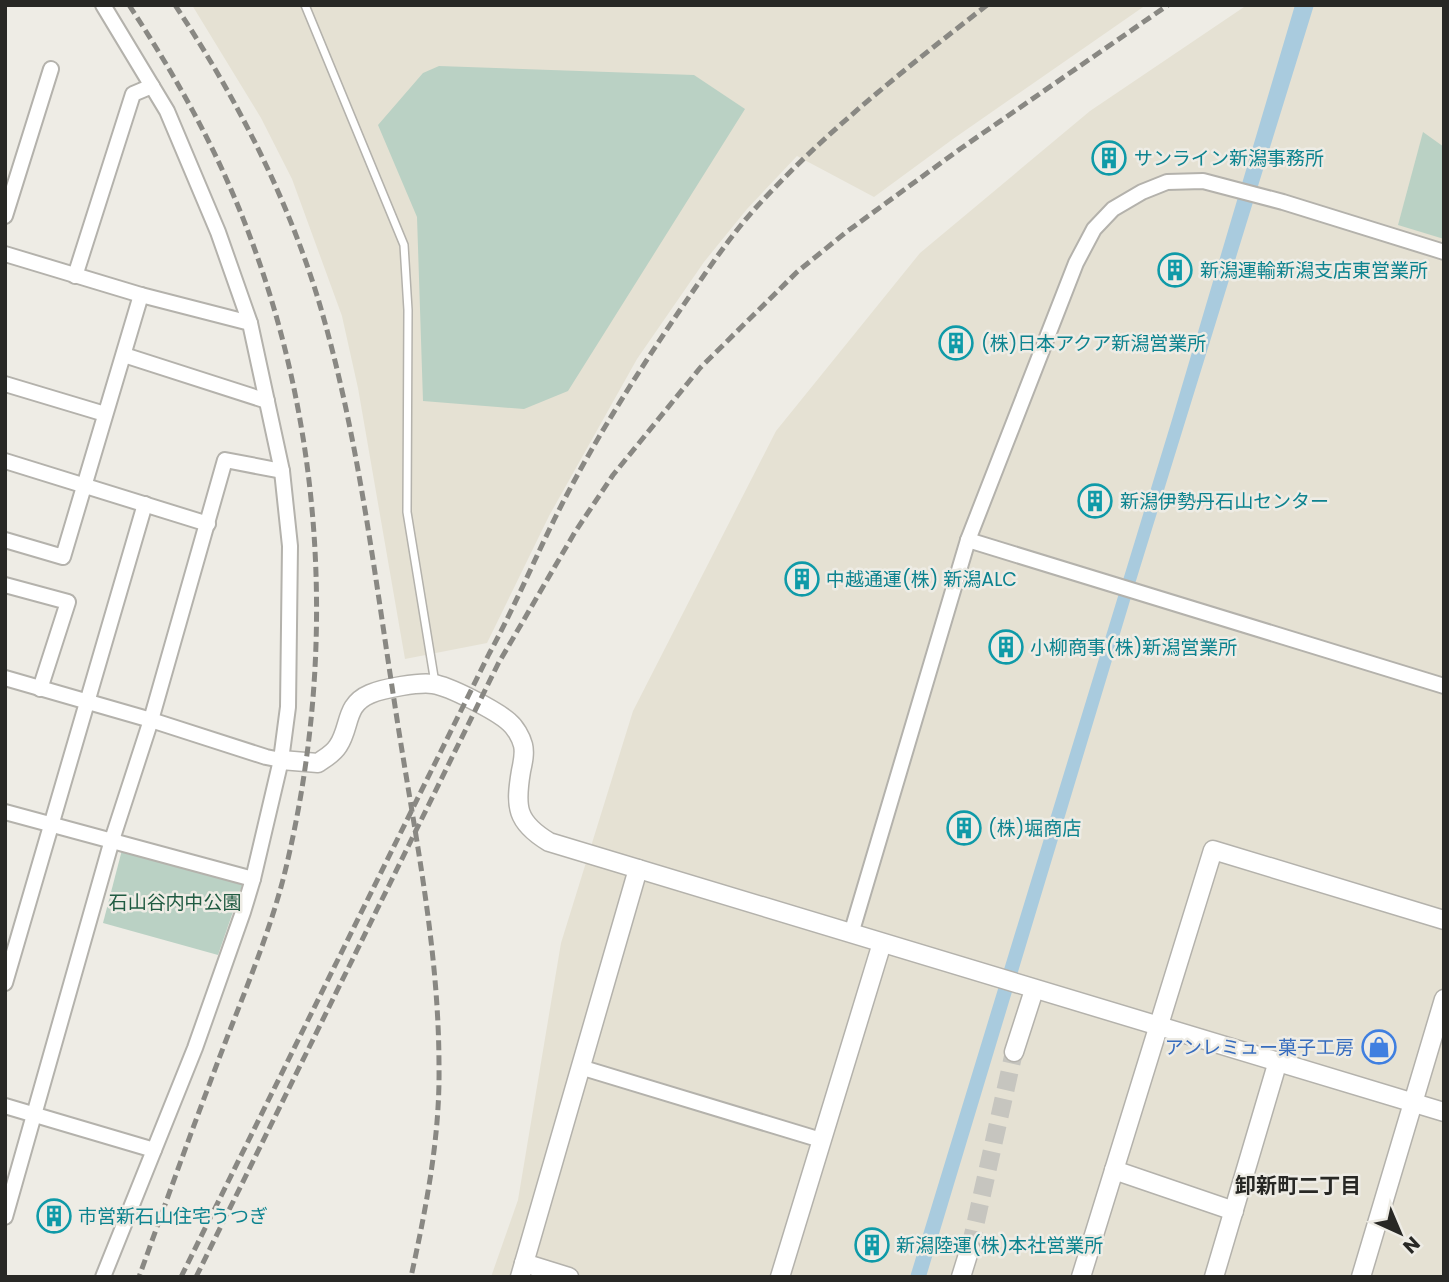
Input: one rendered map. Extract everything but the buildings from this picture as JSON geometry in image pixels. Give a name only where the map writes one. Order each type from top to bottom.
[{"type":"street","points":[[103,5],[167,111],[218,232],[250,323],[282,471],[290,546],[288,707],[281,760],[253,879],[195,1048],[103,1277]]},
{"type":"street","points":[[5,216],[51,69]]},
{"type":"street","points":[[75,276],[133,94],[152,86]]},
{"type":"street","points":[[851,934],[968,540],[1076,263],[1094,229],[1114,209],[1142,192],[1167,182],[1203,181],[1283,202],[1444,252]]},
{"type":"street","points":[[5,254],[141,295],[250,323]]},
{"type":"street","points":[[5,540],[63,557],[141,295]]},
{"type":"street","points":[[124,355],[267,401]]},
{"type":"street","points":[[5,384],[105,414]]},
{"type":"street","points":[[5,1217],[112,840],[151,720],[225,460],[282,471]]},
{"type":"street","points":[[5,461],[208,524]]},
{"type":"street","points":[[5,982],[145,504]]},
{"type":"street","points":[[968,540],[1444,686]]},
{"type":"street","points":[[5,585],[68,602],[40,689]]},
{"type":"street","points":[[5,678],[266,757],[318,763],[337,748],[350,711],[362,699],[382,691],[435,684],[500,715],[510,723],[523,745],[524,758],[517,802],[524,823],[550,842],[1444,1112]]},
{"type":"street","points":[[5,812],[253,879]]},
{"type":"street","points":[[1081,1277],[1213,850],[1444,920]]},
{"type":"street","points":[[569,1277],[522,1270],[638,869]]},
{"type":"street","points":[[780,1277],[882,943]]},
{"type":"street","points":[[1014,1052],[1034,990]]},
{"type":"street","points":[[1361,1277],[1444,999]]},
{"type":"street","points":[[1214,1277],[1278,1061]]},
{"type":"street","points":[[580,1066],[821,1140]]},
{"type":"street","points":[[5,1106],[154,1150]]},
{"type":"street","points":[[1114,1170],[1234,1211]]},
{"type":"street","points":[[961,1277],[970,1248]]},
{"type":"lane","points":[[305,5],[404,245],[408,310],[407,512],[435,684]]},
{"type":"shaded area","points":[[192,5],[1146,5],[874,197],[797,156],[747,209],[704,262],[637,359],[549,516],[487,643],[405,659],[358,388],[342,316],[292,179],[261,118]]},
{"type":"shaded area","points":[[1247,5],[1444,5],[1444,1277],[491,1277],[518,1200],[561,943],[633,711],[776,431],[920,253],[1090,111]]},
{"type":"green space","points":[[439,66],[694,75],[745,109],[568,391],[524,409],[423,401],[417,217],[378,125],[423,73]]},
{"type":"green space","points":[[1423,132],[1444,147],[1444,239],[1398,225]]},
{"type":"green space","name":"石山谷内中公園","points":[[123,846],[244,880],[218,955],[103,923]]},
{"type":"water","points":[[1295,5],[1314,5],[1135,584],[926,1277],[910,1277],[1171,423]]},
{"type":"tunnel","points":[[970,1248],[1014,1052]]},
{"type":"railway","points":[[129,5],[160,53],[215,154],[267,284],[289,365],[304,446],[314,529],[317,612],[313,695],[304,777],[282,883],[260,952],[139,1277]]},
{"type":"railway","points":[[175,5],[239,111],[292,224],[333,351],[355,452],[424,886],[435,976],[439,1067],[435,1146],[411,1277]]},
{"type":"railway","points":[[181,1277],[554,520],[582,466],[629,387],[733,236],[779,183],[835,129],[987,5]]},
{"type":"railway","points":[[196,1277],[498,664],[575,532],[613,475],[700,368],[797,272],[845,233],[960,149],[1168,5]]},
{"type":"place","name":"サンライン新潟事務所","points":[[1109,158]]},
{"type":"place","name":"新潟運輸新潟支店東営業所","points":[[1175,270]]},
{"type":"place","name":"(株)日本アクア新潟営業所","points":[[956,343]]},
{"type":"place","name":"新潟伊勢丹石山センター","points":[[1095,501]]},
{"type":"place","name":"中越通運(株) 新潟ALC","points":[[802,579]]},
{"type":"place","name":"小柳商事(株)新潟営業所","points":[[1006,647]]},
{"type":"place","name":"(株)堀商店","points":[[964,828]]},
{"type":"place","name":"アンレミュー菓子工房","points":[[1379,1047]]},
{"type":"place","name":"市営新石山住宅うつぎ","points":[[54,1216]]},
{"type":"place","name":"新潟陸運(株)本社営業所","points":[[872,1245]]},
{"type":"district","name":"卸新町二丁目","points":[[1298,1185]]}]
